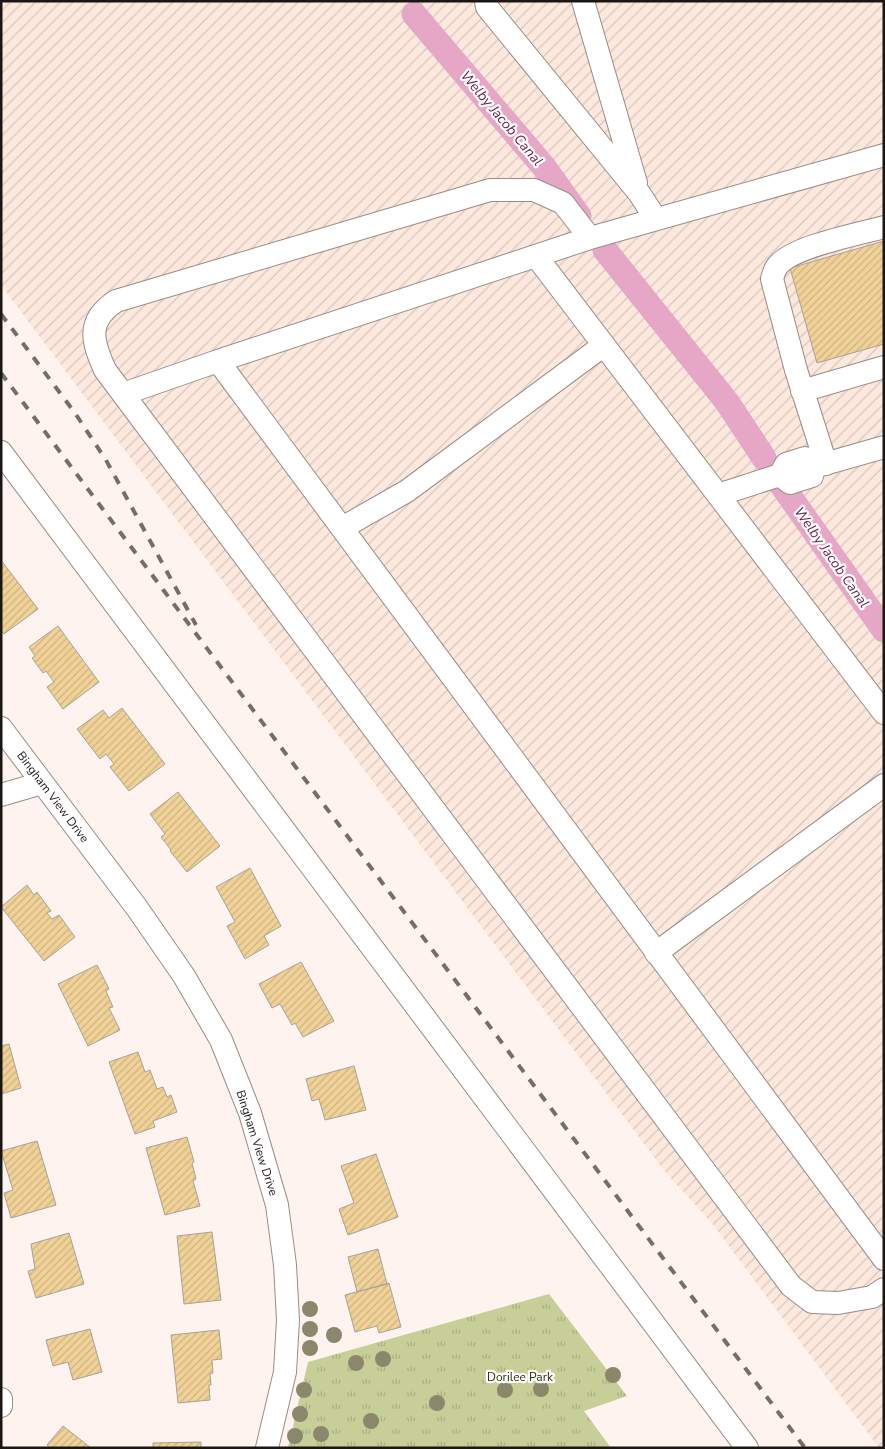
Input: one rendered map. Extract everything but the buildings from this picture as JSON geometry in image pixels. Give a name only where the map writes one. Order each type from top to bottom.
[{"type":"street","points":[[486,1],[487,7],[639,192],[656,219]]},
{"type":"street","points":[[583,1],[639,192]]},
{"type":"street","points":[[123,394],[590,238],[884,155]]},
{"type":"street","points":[[590,238],[563,203],[534,190],[490,190],[116,301],[103,310],[94,326],[94,347],[104,370],[791,1286],[812,1302],[838,1303],[872,1297],[884,1288]]},
{"type":"street","points":[[820,465],[802,391],[773,288],[776,268],[783,261],[802,249],[884,227]]},
{"type":"street","points":[[536,256],[884,713]]},
{"type":"street","points":[[342,528],[406,491],[604,345]]},
{"type":"street","points":[[218,361],[884,1259]]},
{"type":"street","points":[[802,391],[884,367]]},
{"type":"street","points":[[718,496],[780,475],[786,464],[805,458],[820,465],[884,447]]},
{"type":"street","points":[[1,452],[747,1448]]},
{"type":"street","name":"Bingham View Drive","points":[[1,728],[137,908],[184,976],[221,1040],[250,1113],[277,1205],[285,1265],[288,1320],[285,1372],[267,1448]]},
{"type":"street","points":[[1,794],[42,783]]},
{"type":"street","points":[[656,953],[884,785]]},
{"type":"street","points":[[1,1399],[1,1406]]},
{"type":"shaded area","points":[[1,1],[884,1],[884,1448],[879,1448],[711,1222],[666,1173],[1,285]]},
{"type":"green space","name":"Dorilee Park","points":[[549,1294],[627,1396],[584,1411],[611,1448],[288,1448],[308,1362]]},
{"type":"waterway","name":"Welby Jacob Canal","points":[[414,14],[544,167],[579,216]]},
{"type":"waterway","name":"Welby Jacob Canal","points":[[605,250],[727,402],[764,458]]},
{"type":"waterway","name":"Welby Jacob Canal","points":[[781,484],[884,630]]},
{"type":"railway","points":[[1,314],[75,413],[106,460],[196,625]]},
{"type":"railway","points":[[1,373],[805,1448]]}]
